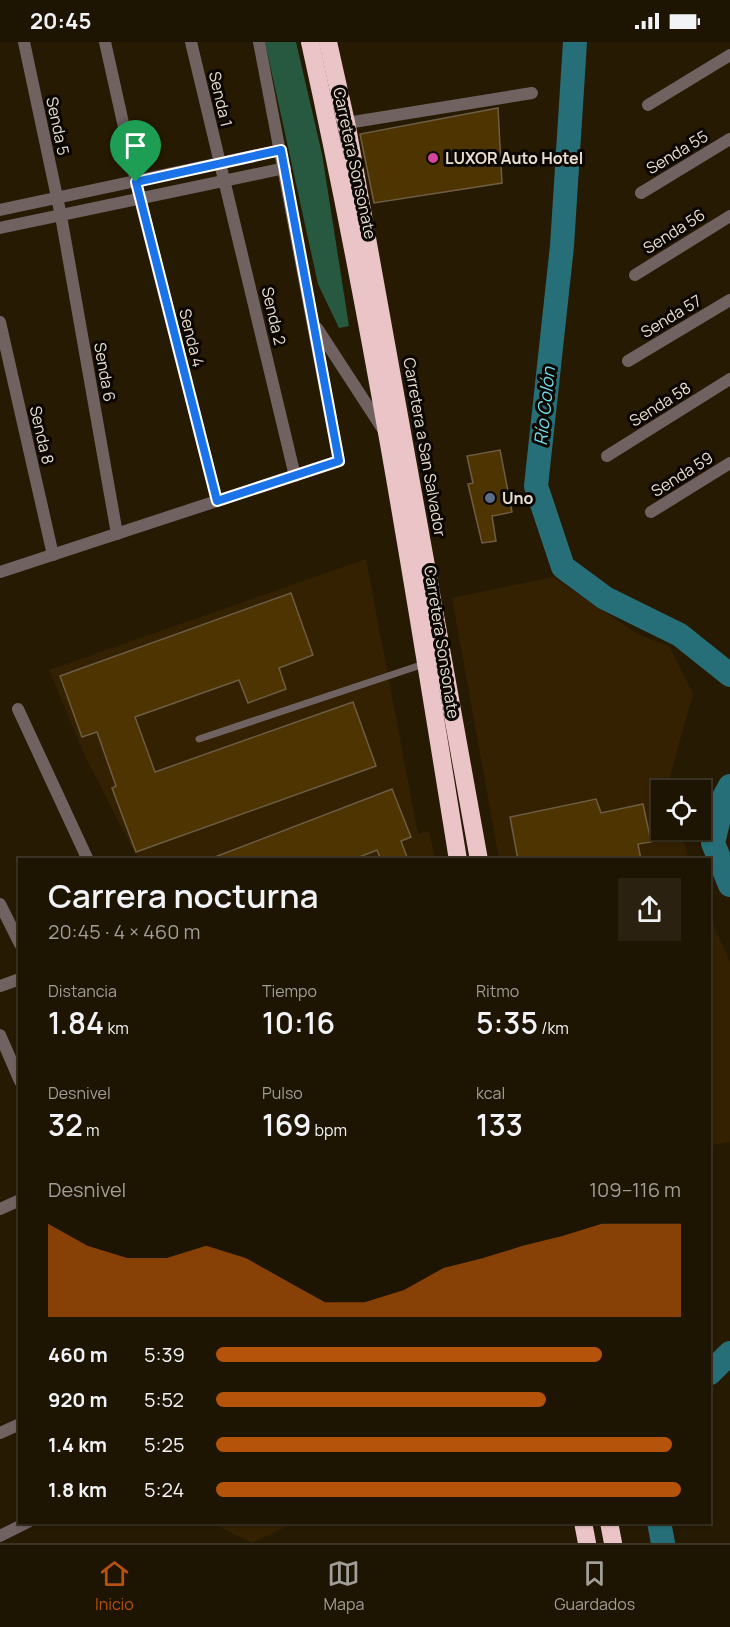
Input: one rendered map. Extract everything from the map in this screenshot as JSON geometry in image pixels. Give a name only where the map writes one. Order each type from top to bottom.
[{"type":"highway","name":"Carretera Sonsonate","points":[[309,42],[329,130],[388,437],[458,858]]},
{"type":"highway","name":"Carretera a San Salvador","points":[[328,42],[346,123],[479,858]]},
{"type":"highway","points":[[583,1524],[587,1543]]},
{"type":"highway","points":[[609,1524],[613,1543]]},
{"type":"street","name":"Senda 5","points":[[24,42],[61,216]]},
{"type":"street","name":"Senda 4","points":[[105,42],[140,199],[217,501]]},
{"type":"street","name":"Senda 1","points":[[191,42],[220,164]]},
{"type":"street","points":[[0,572],[339,461],[285,168],[259,42]]},
{"type":"street","points":[[648,105],[730,55]]},
{"type":"street","points":[[346,123],[532,93]]},
{"type":"street","name":"Senda 55","points":[[642,193],[730,139]]},
{"type":"street","points":[[0,210],[281,150]]},
{"type":"street","name":"Senda 2","points":[[220,164],[295,476]]},
{"type":"street","points":[[0,228],[285,168]]},
{"type":"street","name":"Senda 6","points":[[61,216],[117,534]]},
{"type":"street","name":"Senda 56","points":[[635,275],[730,216]]},
{"type":"street","name":"Senda 57","points":[[628,361],[730,300]]},
{"type":"street","points":[[312,319],[343,371],[388,437]]},
{"type":"street","name":"Senda 8","points":[[0,322],[53,555]]},
{"type":"street","name":"Senda 58","points":[[607,456],[730,379]]},
{"type":"street","name":"Senda 59","points":[[651,513],[730,463]]},
{"type":"street","points":[[18,709],[87,858]]},
{"type":"street","points":[[0,904],[18,940]]},
{"type":"street","points":[[0,986],[18,980]]},
{"type":"street","points":[[0,1035],[18,1076]]},
{"type":"street","points":[[0,1209],[18,1201]]},
{"type":"street","points":[[0,1433],[18,1425]]},
{"type":"street","points":[[0,1536],[24,1524]]},
{"type":"lane","points":[[199,739],[426,663]]},
{"type":"shaded area","points":[[366,559],[418,834],[429,831],[435,858],[137,858],[85,756],[49,670]]},
{"type":"shaded area","points":[[553,577],[639,635],[669,646],[693,694],[670,776],[671,780],[651,780],[651,840],[684,840],[688,858],[499,858],[452,598]]},
{"type":"shaded area","points":[[711,920],[730,962],[730,1142],[711,1145]]},
{"type":"shaded area","points":[[213,1524],[292,1524],[252,1543]]},
{"type":"green space","points":[[265,42],[296,42],[322,154],[349,326],[339,328],[318,284]]},
{"type":"building","name":"LUXOR Auto Hotel","points":[[498,108],[502,183],[374,203],[360,134]]},
{"type":"building","name":"Uno","points":[[500,450],[512,512],[492,516],[496,541],[482,543],[468,484],[473,483],[467,456]]},
{"type":"building","points":[[291,593],[313,655],[279,668],[286,689],[248,703],[239,680],[135,717],[155,772],[353,702],[376,766],[136,852],[112,788],[116,786],[97,732],[82,737],[60,676]]},
{"type":"building","points":[[392,789],[411,837],[401,841],[407,858],[380,858],[377,850],[357,858],[212,858]]},
{"type":"building","points":[[596,799],[601,813],[643,804],[651,842],[638,844],[641,858],[518,858],[510,817]]},
{"type":"waterway","name":"Río Colón","points":[[575,42],[562,246],[536,486],[563,567],[605,598],[680,635],[730,675]]},
{"type":"waterway","name":"Río Colón","points":[[730,786],[724,797],[713,843],[730,885]]},
{"type":"waterway","name":"Río Colón","points":[[711,1372],[730,1353]]},
{"type":"waterway","name":"Río Colón","points":[[659,1524],[663,1543]]},
{"type":"place","name":"LUXOR Auto Hotel","points":[[433,158]]},
{"type":"place","name":"Uno","points":[[490,498]]},
{"type":"route","points":[[281,150],[339,461],[217,501],[136,182],[281,150]]}]
